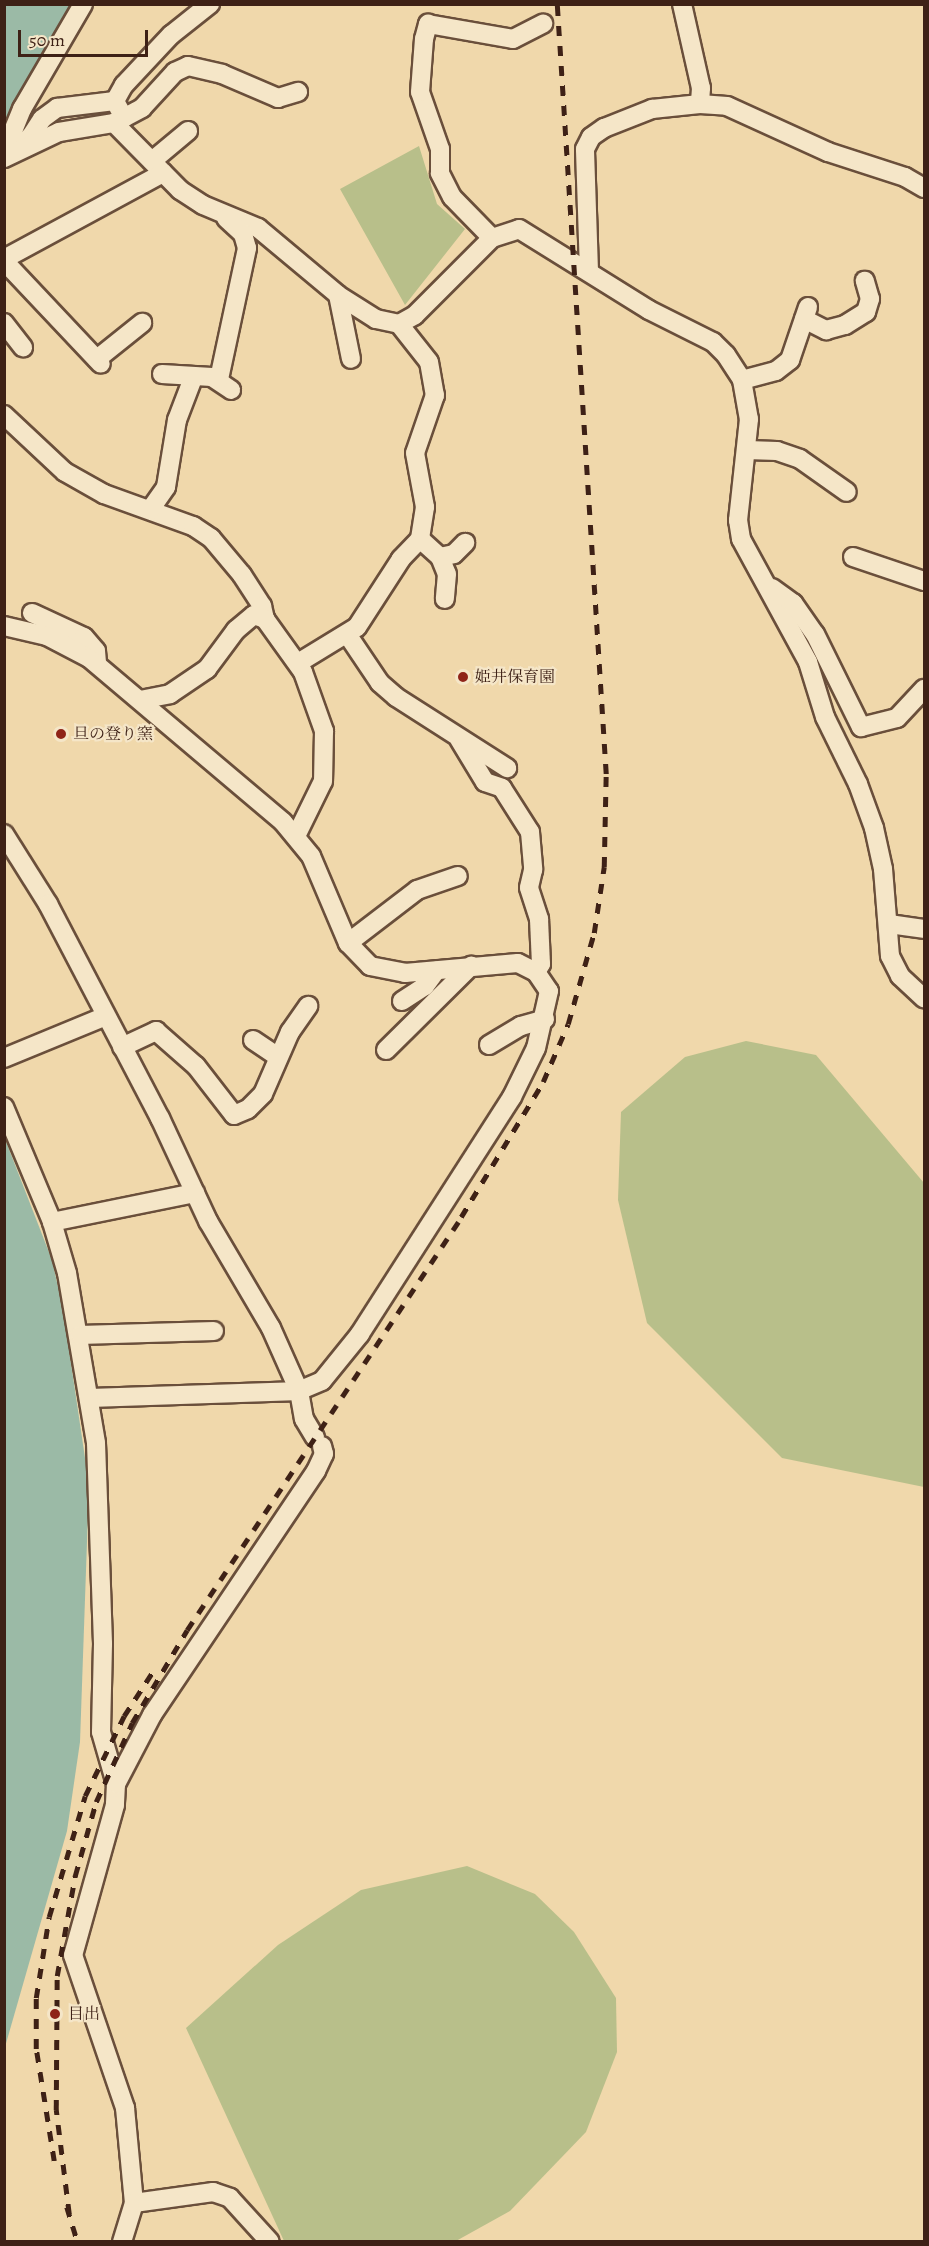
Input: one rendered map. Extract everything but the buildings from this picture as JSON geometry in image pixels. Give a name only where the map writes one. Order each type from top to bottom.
[{"type":"street","points":[[4,156],[22,109],[83,4]]},
{"type":"street","points":[[4,156],[31,136],[42,119],[57,108],[115,101],[144,62],[210,4]]},
{"type":"street","points":[[682,4],[701,88],[700,104]]},
{"type":"street","points":[[492,238],[452,197],[440,173],[440,149],[420,92],[424,39],[428,24],[513,39],[543,24]]},
{"type":"street","points":[[4,156],[59,132],[119,121],[142,108],[175,72],[188,66],[222,74],[278,98],[298,92]]},
{"type":"street","points":[[115,101],[119,121],[157,167],[243,234],[247,248],[225,384],[162,374]]},
{"type":"street","points":[[589,271],[584,158],[591,137],[652,109],[700,104],[749,114],[828,152],[905,177],[924,188]]},
{"type":"street","points":[[142,323],[99,362],[4,260],[157,167],[188,131]]},
{"type":"street","points":[[211,208],[237,241],[239,253],[228,278]]},
{"type":"street","points":[[211,208],[258,228],[338,295],[376,319],[399,324],[423,350],[435,379],[435,395],[415,453],[425,507],[420,539],[401,559],[357,627],[298,663]]},
{"type":"street","points":[[399,324],[416,315],[492,238],[519,229],[649,310],[713,342],[742,380],[749,420],[738,520],[741,539],[808,662],[825,717],[874,828],[889,924],[890,956],[900,975],[924,998]]},
{"type":"street","points":[[742,380],[776,371],[790,360],[806,313],[826,330],[866,312],[870,299],[865,281]]},
{"type":"street","points":[[338,295],[351,359]]},
{"type":"street","points":[[4,323],[23,347]]},
{"type":"street","points":[[150,510],[166,487],[177,420],[193,378]]},
{"type":"street","points":[[4,415],[65,472],[104,494],[173,516],[211,538],[242,574],[262,606],[265,619],[298,663],[317,706],[326,756],[323,781],[296,836]]},
{"type":"street","points":[[747,450],[777,451],[800,459],[847,492]]},
{"type":"street","points":[[420,539],[440,557],[447,574],[445,599]]},
{"type":"street","points":[[440,557],[454,554],[465,543]]},
{"type":"street","points":[[853,557],[924,581]]},
{"type":"street","points":[[763,582],[793,603],[814,634],[861,727],[897,717],[924,689]]},
{"type":"street","points":[[32,613],[84,637],[96,651],[97,664]]},
{"type":"street","points":[[140,700],[170,694],[207,669],[236,630],[254,615],[265,619]]},
{"type":"street","points":[[4,626],[47,636],[97,664],[296,836],[311,856],[348,943],[370,966],[384,971],[436,971],[518,963],[536,972],[549,991],[545,1019],[536,1048],[512,1097],[360,1334],[322,1381],[299,1391],[91,1398]]},
{"type":"street","points":[[348,634],[380,683],[459,739],[507,768]]},
{"type":"street","points":[[459,739],[485,782],[502,788],[530,832],[533,870],[529,888],[539,920],[540,955],[536,972]]},
{"type":"street","points":[[4,834],[48,904],[195,1193],[271,1328],[299,1391],[304,1419],[324,1454],[316,1471],[152,1715],[116,1784]]},
{"type":"street","points":[[348,943],[417,890],[458,876]]},
{"type":"street","points":[[889,924],[924,929]]},
{"type":"street","points":[[386,1050],[471,966]]},
{"type":"street","points":[[402,1001],[425,986],[436,971]]},
{"type":"street","points":[[122,1047],[156,1031],[196,1066],[234,1115],[248,1109],[262,1094],[278,1057],[308,1006]]},
{"type":"street","points":[[4,1058],[106,1016]]},
{"type":"street","points":[[489,1045],[521,1026],[545,1019]]},
{"type":"street","points":[[254,1040],[278,1057]]},
{"type":"street","points":[[4,1107],[52,1222],[80,1335],[91,1398],[102,1583],[101,1732],[116,1784],[115,1805],[73,1955],[125,2108],[134,2203],[122,2241]]},
{"type":"street","points":[[52,1222],[195,1193]]},
{"type":"street","points":[[80,1335],[214,1331]]},
{"type":"street","points":[[134,2203],[213,2192],[230,2198],[270,2241]]},
{"type":"green space","points":[[419,146],[437,204],[465,229],[405,305],[340,189]]},
{"type":"green space","points":[[746,1041],[816,1055],[924,1183],[924,1487],[782,1458],[647,1323],[618,1200],[621,1112],[685,1057]]},
{"type":"green space","points":[[467,1866],[535,1894],[574,1932],[616,1998],[617,2052],[586,2132],[510,2211],[456,2241],[284,2241],[186,2028],[278,1945],[361,1890]]},
{"type":"shaded area","points":[[5,5],[70,5],[39,71],[5,125]]},
{"type":"shaded area","points":[[5,1139],[52,1260],[63,1309],[89,1485],[80,1742],[67,1831],[5,2047]]},
{"type":"railway","points":[[69,2214],[56,2110],[57,1976],[75,1876],[96,1802],[132,1723],[187,1630],[461,1217],[543,1082],[568,1024],[594,933],[604,867],[606,774],[557,4]]},
{"type":"railway","points":[[54,2161],[36,2049],[36,1998],[49,1917],[85,1796],[124,1716],[155,1668]]},
{"type":"railway","points":[[67,2207],[78,2242]]},
{"type":"place","name":"姫井保育園","points":[[463,677]]},
{"type":"place","name":"旦の登り窯","points":[[61,734]]},
{"type":"place","name":"目出","points":[[55,2014]]}]
